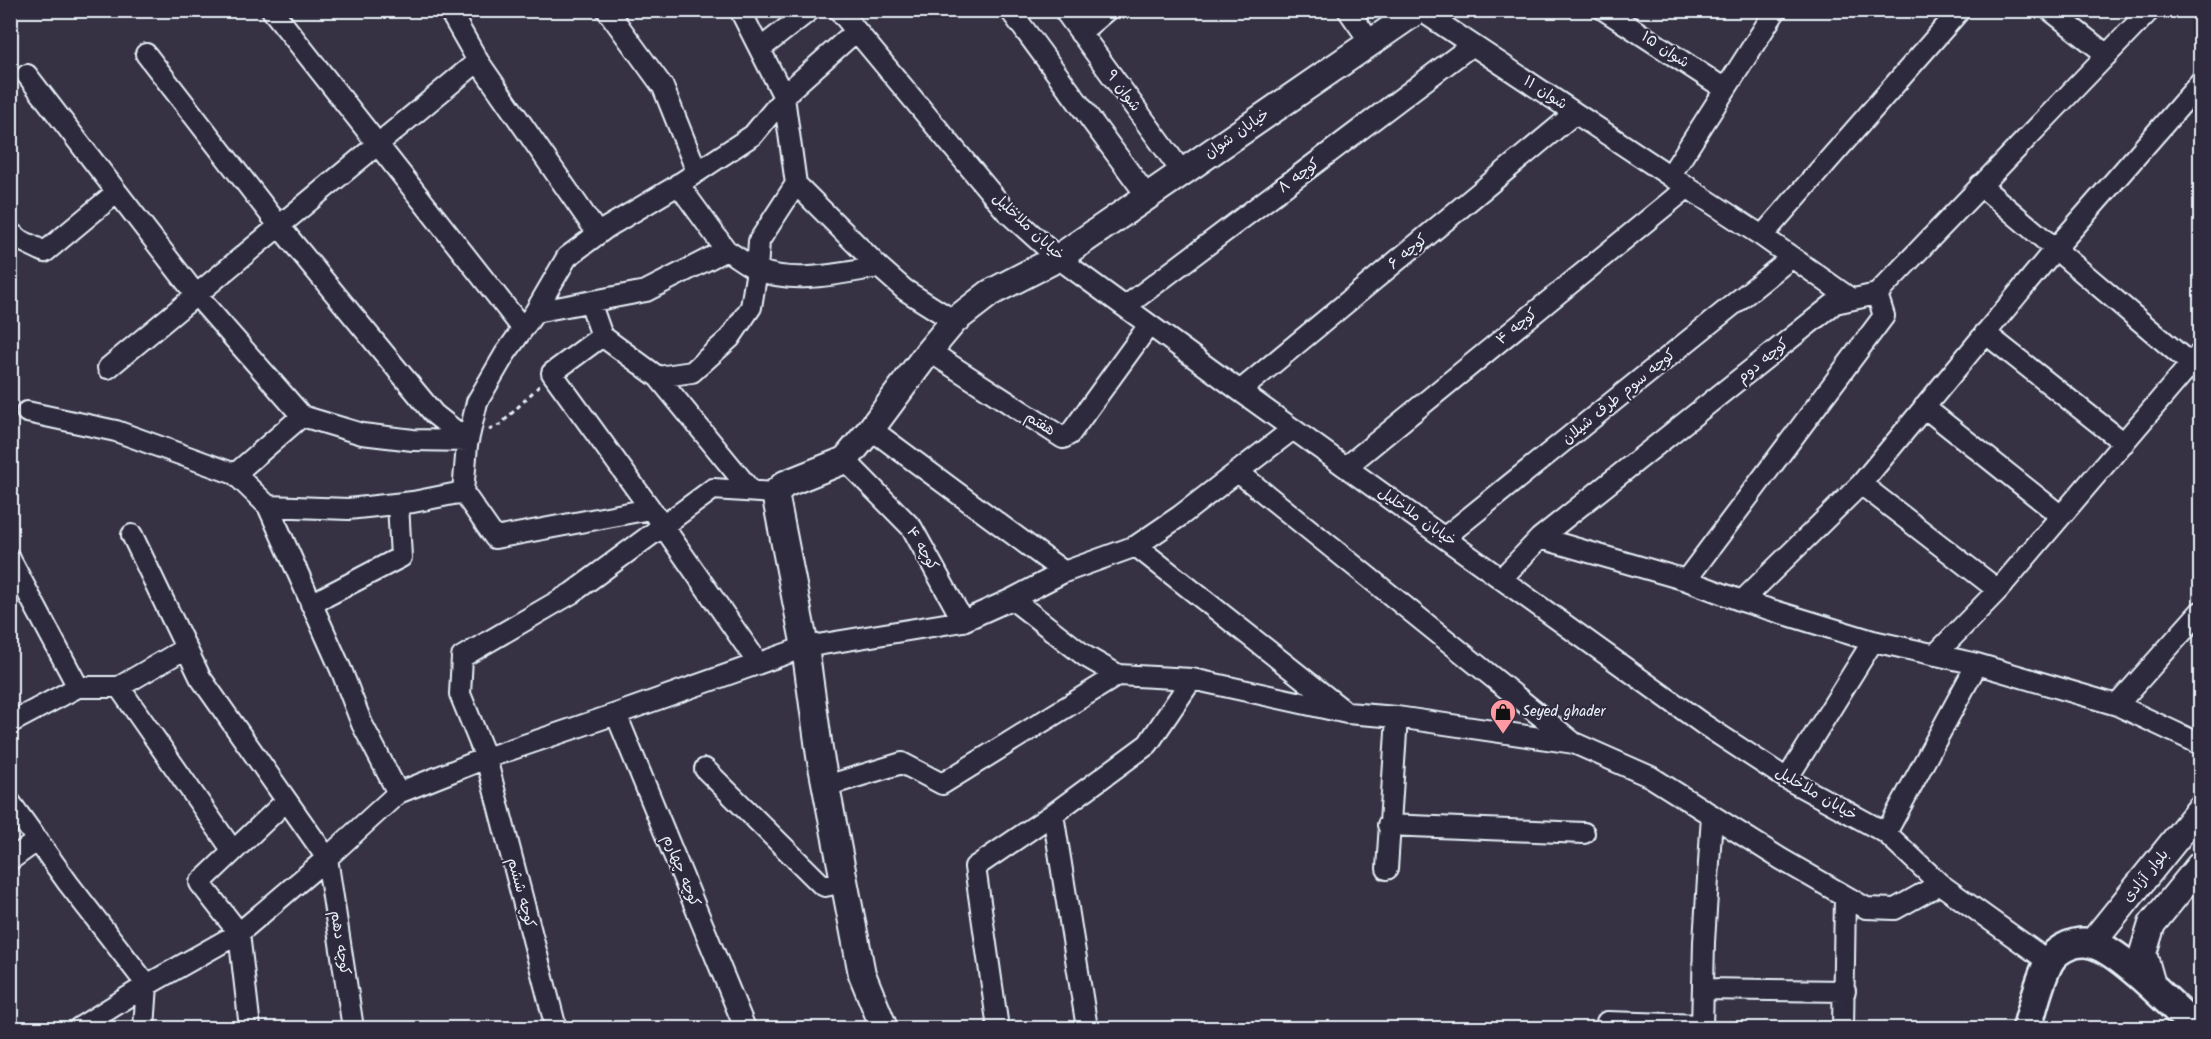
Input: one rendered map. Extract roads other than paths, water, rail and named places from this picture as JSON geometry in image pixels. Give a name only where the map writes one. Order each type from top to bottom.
[{"type":"main road","points":[[2027,1029],[2049,962],[2070,945],[2092,943],[2108,950],[2196,1029]]},
{"type":"street","points":[[272,10],[523,330]]},
{"type":"street","points":[[449,10],[478,61],[598,234]]},
{"type":"street","points":[[608,10],[663,87],[697,172]]},
{"type":"street","points":[[740,10],[784,97],[796,184],[905,290],[954,321]]},
{"type":"street","points":[[760,49],[810,10]]},
{"type":"street","name":"خیابان ملاخلیل","points":[[839,10],[1006,211],[1058,258],[1703,724],[1787,778],[1886,833],[1941,884],[2049,962]]},
{"type":"street","points":[[1010,10],[1147,196]]},
{"type":"street","name":"شوان ۹","points":[[1064,10],[1182,172]]},
{"type":"street","points":[[1080,33],[1107,10]]},
{"type":"street","points":[[1348,10],[1371,42]]},
{"type":"street","name":"خیابان شوان","points":[[845,460],[871,429],[928,351],[954,321],[990,293],[1058,258],[1419,10]]},
{"type":"street","name":"شوان ۱۱","points":[[1419,10],[1762,236],[1851,299]]},
{"type":"street","name":"شوان ۱۵","points":[[1604,10],[1725,89]]},
{"type":"street","points":[[1670,176],[1776,10]]},
{"type":"street","points":[[1762,236],[1960,10]]},
{"type":"street","points":[[2050,10],[2107,55]]},
{"type":"street","points":[[1686,580],[1884,316],[1877,294],[2150,10]]},
{"type":"street","points":[[650,509],[495,538],[463,492],[468,441],[477,402],[505,354],[535,312],[567,257],[598,234],[753,135],[784,97],[856,31]]},
{"type":"street","name":"کوچه ۸","points":[[1126,306],[1472,45]]},
{"type":"street","points":[[146,54],[280,226],[434,414],[468,441]]},
{"type":"street","points":[[108,368],[478,61]]},
{"type":"street","points":[[27,75],[197,296],[302,416],[362,435],[413,440],[468,441]]},
{"type":"street","points":[[1742,601],[1861,484],[2055,249],[2200,83]]},
{"type":"street","name":"کوچه ۶","points":[[1240,391],[1575,113]]},
{"type":"street","points":[[678,184],[726,250],[758,270],[786,276],[832,274],[879,267]]},
{"type":"street","points":[[658,377],[692,372],[730,338],[751,308],[758,270],[759,241],[796,184]]},
{"type":"street","points":[[1935,655],[1998,590],[2124,443],[2197,363],[1980,186]]},
{"type":"street","name":"کوچه ۴","points":[[1346,467],[1688,187]]},
{"type":"street","points":[[10,232],[20,240],[45,252],[117,192]]},
{"type":"street","points":[[535,312],[645,291],[726,250]]},
{"type":"street","name":"کوچه سوم طرف شیلان","points":[[1445,537],[1792,257]]},
{"type":"street","name":"کوچه دوم","points":[[1502,578],[1540,538],[1835,303],[1877,294]]},
{"type":"street","points":[[590,302],[602,336],[658,377],[763,492],[805,646],[826,786],[862,974],[884,1029]]},
{"type":"street","name":"هفتم","points":[[928,351],[1063,438],[1070,434],[1149,325]]},
{"type":"street","points":[[1986,333],[2124,443]]},
{"type":"street","points":[[602,336],[552,373],[663,526],[758,663]]},
{"type":"street","points":[[1924,407],[2061,516]]},
{"type":"street","points":[[27,412],[116,431],[235,474],[268,506],[342,672],[362,724],[398,793]]},
{"type":"street","points":[[235,474],[302,416]]},
{"type":"street","points":[[871,429],[1064,572]]},
{"type":"street","points":[[79,1029],[147,985],[239,933],[327,858],[398,793],[486,758],[805,646],[963,621],[1064,572],[1136,546],[1180,516],[1293,429]]},
{"type":"street","points":[[663,526],[714,489],[763,492],[845,460]]},
{"type":"street","name":"کوچه ۴","points":[[845,460],[912,528],[963,621]]},
{"type":"street","points":[[1238,472],[1574,743],[1651,777],[1781,860],[1866,908],[1895,909],[1941,884]]},
{"type":"street","points":[[1861,484],[1998,590]]},
{"type":"street","points":[[268,506],[348,509],[398,504],[463,492]]},
{"type":"street","points":[[311,604],[401,557],[398,504]]},
{"type":"street","name":"کوچه ششم","points":[[556,1029],[486,758],[460,694],[462,657],[572,593],[663,526]]},
{"type":"street","points":[[132,535],[200,677],[327,858]]},
{"type":"street","points":[[1540,538],[1686,580],[1742,601],[1873,641],[1977,664],[2116,705],[2200,744]]},
{"type":"street","points":[[1136,546],[1347,713]]},
{"type":"street","points":[[10,559],[78,687]]},
{"type":"street","points":[[1012,599],[1086,656],[1118,675],[1192,679],[1347,713],[1398,717],[1574,743]]},
{"type":"street","points":[[2116,705],[2200,612]]},
{"type":"street","points":[[1787,778],[1873,641]]},
{"type":"street","points":[[10,723],[78,687],[120,687],[186,648]]},
{"type":"street","points":[[1886,833],[1977,664]]},
{"type":"street","points":[[826,786],[902,763],[942,784],[1118,675]]},
{"type":"street","points":[[998,1029],[975,867],[1053,814],[1148,744],[1192,679]]},
{"type":"street","points":[[120,687],[233,850]]},
{"type":"street","name":"کوچه چهارم","points":[[616,714],[745,1029]]},
{"type":"street","points":[[1387,869],[1388,825],[1398,717]]},
{"type":"street","points":[[705,769],[821,884],[825,886],[844,882]]},
{"type":"street","points":[[250,1029],[239,933],[200,883],[286,801]]},
{"type":"street","points":[[10,802],[68,883],[147,985],[144,1029]]},
{"type":"street","name":"بلوار آزادی","points":[[2092,943],[2200,809]]},
{"type":"street","points":[[1053,814],[1087,1029]]},
{"type":"street","points":[[1607,1022],[1702,1027],[1712,815]]},
{"type":"street","points":[[1388,825],[1584,833]]},
{"type":"street","points":[[10,860],[39,840]]},
{"type":"street","name":"کوچه دهم","points":[[327,858],[353,1029]]},
{"type":"street","points":[[2153,988],[2143,953],[2152,924],[2200,865]]},
{"type":"street","points":[[1843,1029],[1845,896]]},
{"type":"street","points":[[1703,989],[1845,991]]},
{"type":"place","name":"Seyed ghader","points":[[1503,735]]}]
